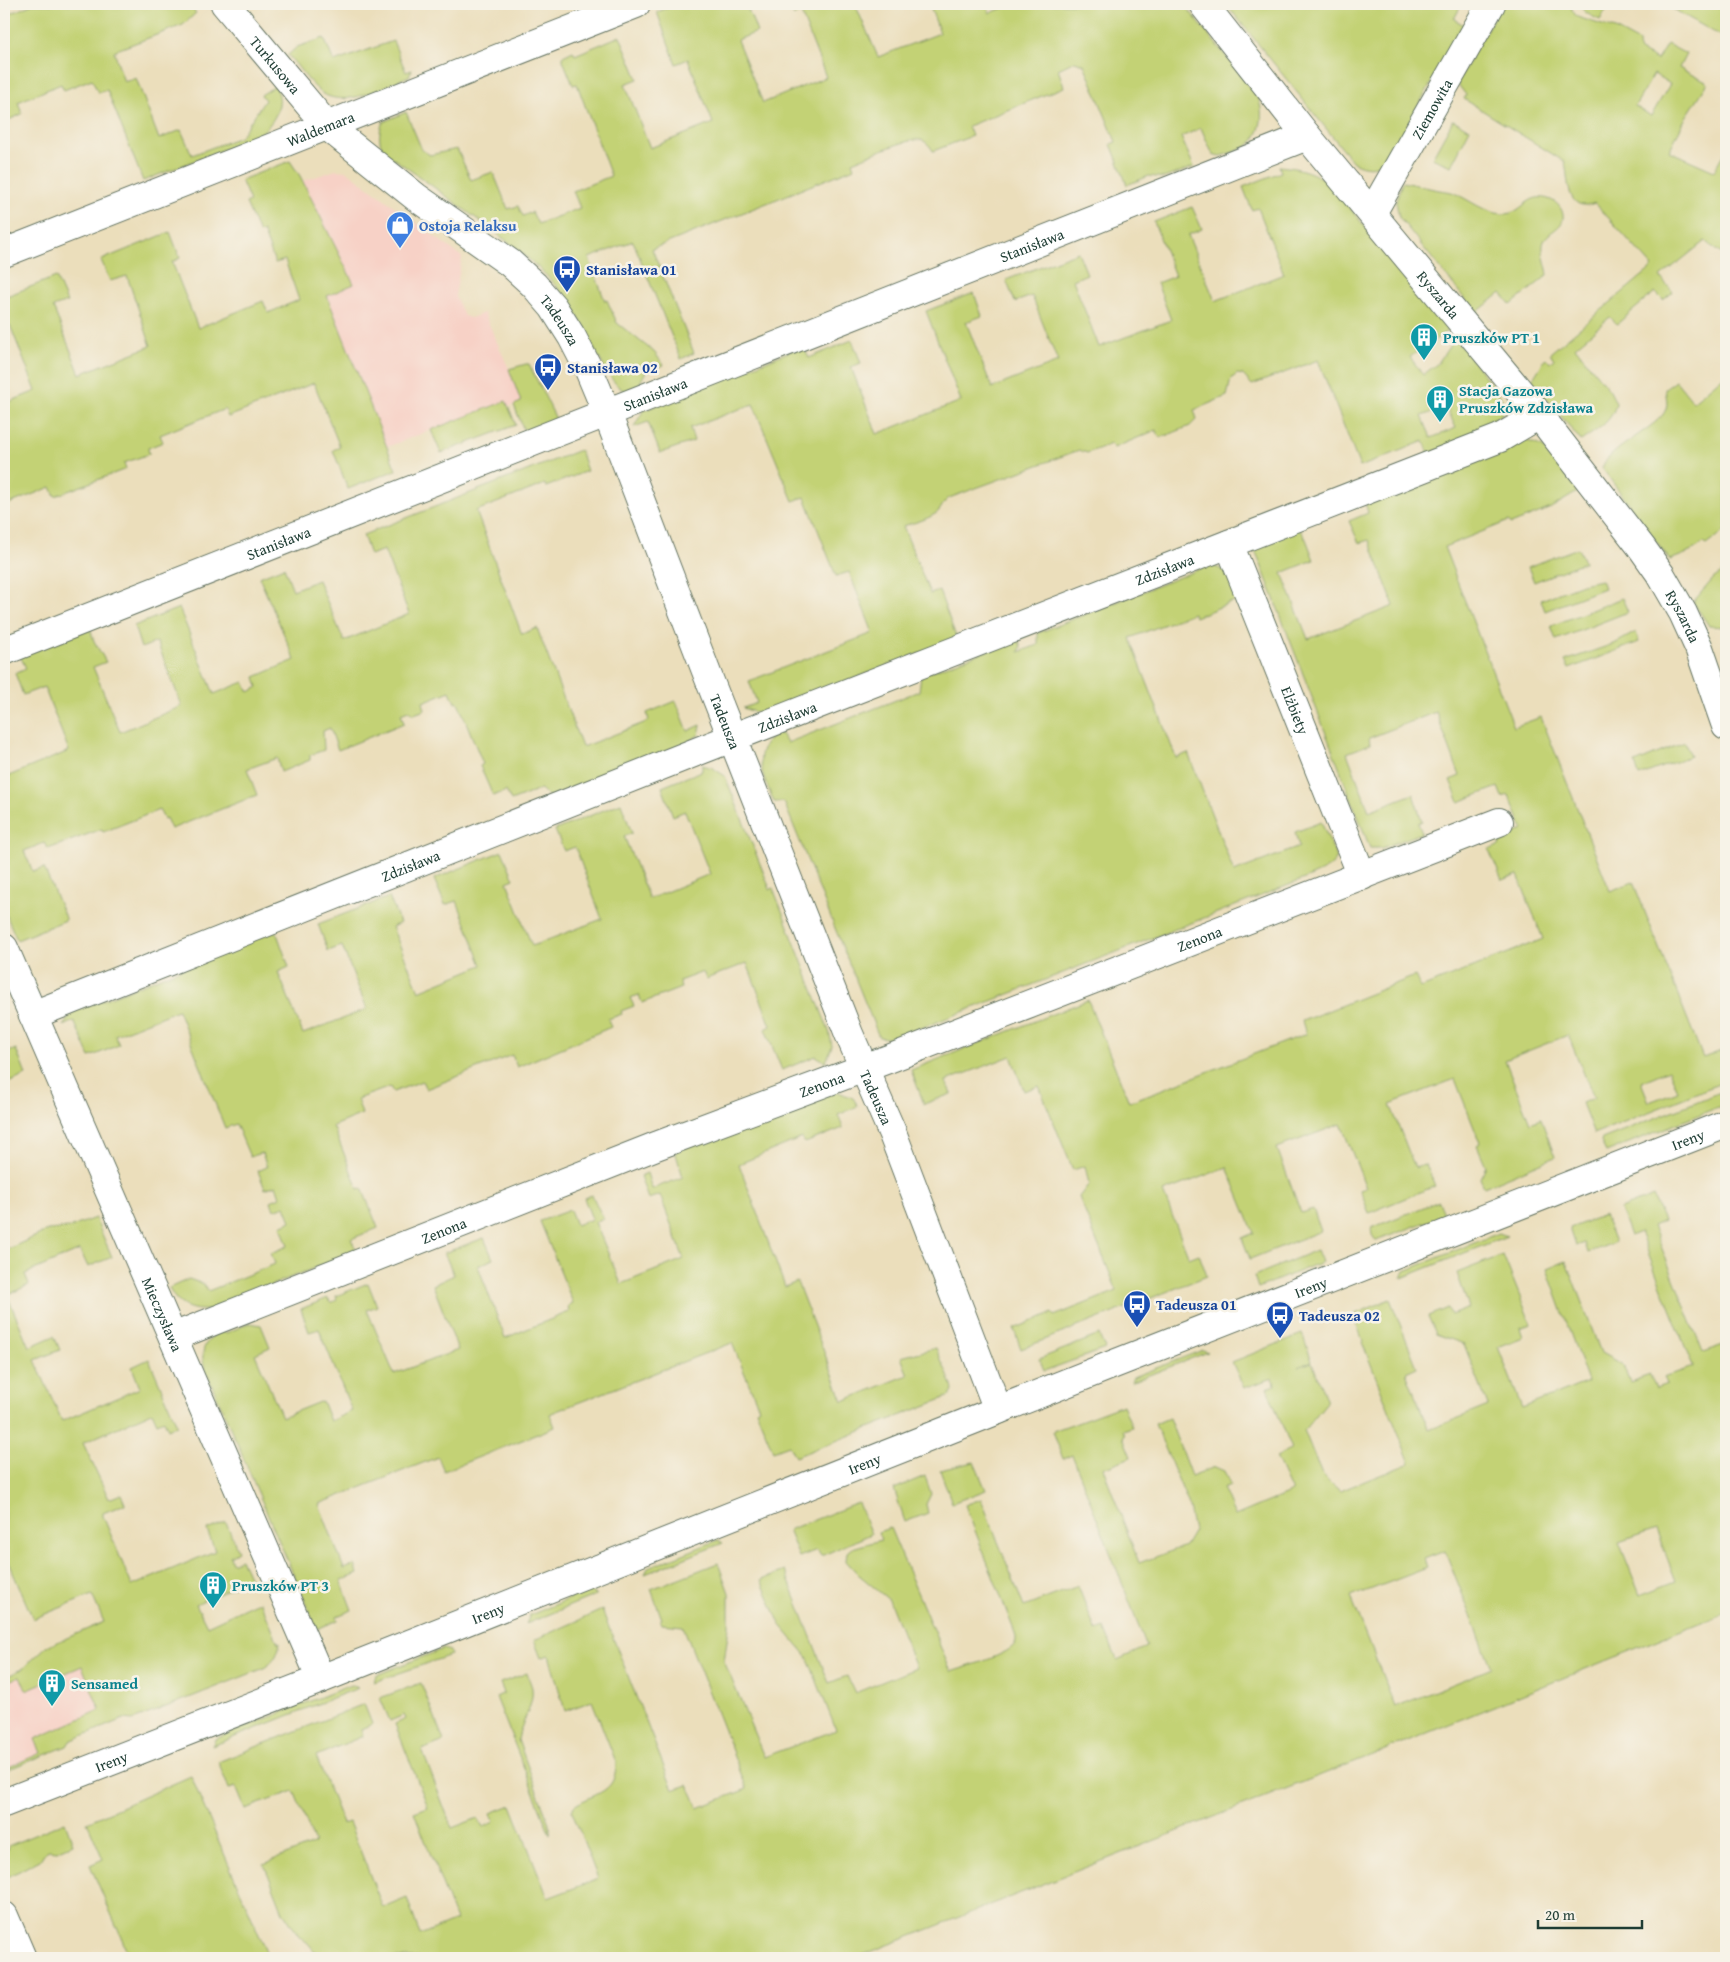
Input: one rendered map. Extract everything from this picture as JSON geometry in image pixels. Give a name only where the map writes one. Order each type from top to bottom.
[{"type":"street","name":"Turkusowa","points":[[225,4],[327,126]]},
{"type":"street","name":"Waldemara","points":[[4,253],[636,4]]},
{"type":"street","name":"Ryszarda","points":[[1203,4],[1307,136],[1539,415],[1659,572],[1717,668],[1726,726]]},
{"type":"street","name":"Ziemowita","points":[[1372,213],[1490,4]]},
{"type":"street","name":"Tadeusza","points":[[327,126],[416,196],[510,262],[553,307],[572,337],[589,370],[607,413],[732,738],[849,1034],[892,1132],[998,1410]]},
{"type":"street","name":"Stanisława","points":[[4,651],[1307,136]]},
{"type":"street","name":"Zdzisława","points":[[33,1015],[732,738],[1500,438],[1539,415]]},
{"type":"street","name":"Elżbiety","points":[[1229,544],[1362,876]]},
{"type":"street","name":"Zenona","points":[[174,1337],[656,1146],[865,1068],[1499,822]]},
{"type":"street","name":"Mieczysława","points":[[4,948],[321,1679]]},
{"type":"street","name":"Ireny","points":[[4,1803],[1726,1124]]},
{"type":"street","points":[[4,1916],[22,1958]]},
{"type":"shaded area","points":[[336,170],[347,171],[462,257],[455,296],[464,316],[471,318],[484,313],[509,369],[521,402],[508,407],[506,401],[387,447],[327,296],[353,283],[303,181]]},
{"type":"shaded area","points":[[124,1630],[156,1702],[4,1769],[4,1683]]},
{"type":"green space","points":[[33,4],[188,4],[196,13],[183,25],[114,51],[124,82],[136,78],[159,139],[181,130],[192,155],[240,137],[265,100],[261,95],[275,86],[279,100],[276,114],[263,132],[257,136],[143,181],[107,90],[98,93],[92,79],[64,90],[61,84],[18,102],[22,114],[4,122],[4,16]]},
{"type":"green space","points":[[678,4],[746,4],[757,32],[737,40],[763,103],[826,77],[801,13],[794,16],[789,4],[855,4],[878,57],[940,33],[929,4],[986,4],[990,13],[1013,4],[1184,4],[1257,95],[1261,107],[1260,126],[1251,143],[1219,157],[1213,155],[1201,128],[1181,137],[1194,167],[1164,178],[1149,176],[1127,185],[1111,144],[1116,142],[1084,64],[1075,61],[1058,69],[1064,87],[968,126],[972,136],[933,151],[928,144],[921,140],[907,141],[887,148],[852,162],[854,168],[852,169],[652,249],[694,353],[681,359],[633,241],[589,258],[605,301],[607,300],[617,323],[654,352],[664,365],[646,372],[635,389],[628,392],[616,385],[577,314],[551,280],[500,236],[387,154],[380,143],[380,130],[383,122],[406,112],[422,150],[430,155],[457,149],[471,180],[493,172],[508,209],[518,206],[523,216],[532,212],[538,224],[580,208],[573,191],[611,176],[577,84],[573,85],[563,56],[573,51],[575,55],[620,36],[638,79],[625,84],[650,148],[713,123],[688,59],[676,64],[657,12]]},
{"type":"green space","points":[[1226,4],[1462,4],[1454,19],[1464,25],[1387,161],[1374,166],[1366,166],[1353,162]]},
{"type":"green space","points":[[1501,4],[1572,4],[1572,10],[1577,17],[1615,29],[1639,42],[1640,51],[1657,60],[1667,44],[1686,54],[1679,68],[1708,83],[1686,117],[1669,151],[1714,171],[1726,150],[1726,257],[1705,241],[1660,277],[1673,292],[1663,300],[1655,292],[1617,324],[1610,317],[1575,347],[1610,391],[1616,403],[1607,421],[1581,441],[1532,380],[1546,358],[1550,363],[1554,359],[1550,353],[1653,267],[1595,203],[1578,204],[1573,199],[1568,185],[1565,162],[1464,99],[1466,95],[1457,83]],"holes":[[[1654,74],[1670,84],[1651,116],[1635,106]]]},
{"type":"green space","points":[[1580,4],[1610,4],[1600,20],[1585,12]]},
{"type":"green space","points":[[1726,4],[1726,39],[1666,5]]},
{"type":"green space","points":[[324,38],[334,62],[393,41],[406,72],[412,70],[409,76],[364,95],[351,98],[328,96],[314,86],[288,55],[297,47]]},
{"type":"green space","points":[[1453,120],[1470,129],[1451,166],[1432,158]]},
{"type":"green space","points":[[290,161],[300,176],[354,284],[327,296],[396,470],[348,489],[333,450],[340,447],[314,383],[228,417],[225,409],[160,435],[163,442],[148,448],[149,454],[124,463],[126,469],[55,496],[51,487],[4,506],[4,404],[36,391],[10,325],[4,327],[4,297],[56,277],[67,302],[53,307],[80,374],[151,346],[127,276],[110,281],[101,260],[170,232],[180,258],[172,262],[198,328],[263,301],[268,313],[299,300],[285,260],[275,263],[263,231],[259,233],[246,203],[250,201],[241,180]]},
{"type":"green space","points":[[1279,166],[1294,168],[1314,174],[1332,186],[1449,330],[1410,357],[1423,375],[1438,363],[1455,338],[1502,400],[1502,413],[1494,426],[1429,454],[1424,441],[1360,467],[1318,360],[1252,385],[1243,375],[1237,374],[1231,379],[1227,396],[1194,410],[1197,419],[1190,426],[1160,438],[1156,430],[1114,448],[1111,444],[1087,453],[1079,450],[949,498],[935,514],[924,520],[903,526],[930,594],[939,591],[957,639],[764,713],[757,713],[743,708],[757,703],[749,681],[873,633],[849,572],[836,576],[805,497],[793,501],[753,404],[690,428],[694,441],[660,453],[648,422],[634,427],[643,411],[803,346],[809,358],[852,340],[861,363],[851,367],[877,434],[961,401],[926,311],[974,293],[982,316],[966,322],[992,388],[1058,362],[1032,296],[1015,302],[1006,280],[1078,252],[1087,274],[1073,280],[1099,347],[1171,320],[1157,283],[1175,276],[1154,222],[1192,207],[1202,229],[1188,235],[1215,301],[1284,274],[1258,208],[1252,210],[1243,187],[1281,172]],"holes":[[[1446,407],[1456,428],[1431,438],[1422,416]]]},
{"type":"green space","points":[[1402,182],[1452,192],[1484,209],[1503,214],[1516,211],[1536,198],[1555,202],[1561,209],[1563,217],[1560,225],[1544,241],[1543,253],[1548,275],[1511,305],[1501,293],[1476,313],[1399,217],[1396,202]]},
{"type":"green space","points":[[529,364],[557,421],[525,433],[514,405],[521,402],[509,369]]},
{"type":"green space","points":[[1726,374],[1726,530],[1706,545],[1703,543],[1690,552],[1670,560],[1602,468],[1614,452],[1662,416],[1667,407],[1665,389],[1676,381],[1693,402]]},
{"type":"green space","points":[[506,401],[516,425],[441,453],[431,430]]},
{"type":"green space","points":[[1528,441],[1543,447],[1579,491],[1551,508],[1511,524],[1509,521],[1444,547],[1514,727],[1541,717],[1610,891],[1633,882],[1703,1058],[1726,1049],[1726,1081],[1594,1134],[1582,1103],[1594,1098],[1568,1035],[1505,1060],[1530,1123],[1541,1119],[1555,1157],[1484,1187],[1480,1178],[1486,1166],[1477,1145],[1480,1143],[1455,1079],[1390,1104],[1415,1168],[1426,1164],[1435,1186],[1369,1213],[1360,1190],[1366,1188],[1341,1124],[1277,1148],[1301,1213],[1313,1209],[1321,1231],[1250,1259],[1242,1238],[1254,1233],[1227,1167],[1163,1192],[1189,1258],[1199,1254],[1207,1276],[1021,1349],[1014,1329],[1052,1313],[1054,1316],[1117,1291],[1079,1197],[1089,1184],[1085,1166],[1073,1170],[1039,1086],[1024,1091],[1011,1056],[946,1081],[951,1094],[924,1104],[911,1070],[1088,1000],[1129,1102],[1306,1034],[1302,1021],[1415,976],[1421,988],[1543,939],[1518,875],[1502,880],[1489,850],[1500,845],[1498,840],[1523,830],[1509,795],[1502,797],[1498,787],[1459,802],[1450,780],[1460,776],[1436,712],[1369,738],[1370,744],[1347,753],[1369,811],[1413,794],[1422,821],[1418,823],[1422,833],[1382,848],[1370,848],[1255,551],[1260,545],[1299,528],[1306,539],[1314,560],[1282,573],[1308,639],[1394,606],[1369,540],[1359,543],[1349,521],[1368,513],[1365,502],[1518,442]],"holes":[[[1669,1070],[1678,1091],[1649,1102],[1641,1082]]]},
{"type":"green space","points":[[580,450],[587,471],[546,487],[545,484],[476,511],[521,632],[522,634],[537,628],[582,747],[649,721],[647,713],[676,701],[688,731],[701,725],[699,735],[686,743],[552,797],[541,789],[511,801],[506,791],[493,796],[480,766],[483,764],[458,702],[455,703],[450,691],[423,702],[425,710],[414,714],[408,711],[401,714],[404,723],[338,750],[330,728],[323,731],[324,750],[310,755],[310,760],[281,772],[277,758],[247,769],[257,795],[171,829],[166,818],[164,819],[159,810],[103,832],[102,829],[48,849],[44,843],[24,851],[33,872],[44,868],[66,920],[17,940],[4,910],[4,778],[69,751],[44,687],[23,695],[15,673],[26,668],[20,656],[90,628],[94,641],[106,662],[93,667],[120,732],[182,706],[157,642],[141,648],[134,626],[179,608],[214,694],[244,682],[249,692],[258,687],[255,677],[295,660],[259,577],[284,567],[293,590],[318,580],[344,641],[409,614],[384,550],[370,555],[363,535]]},
{"type":"green space","points":[[1578,548],[1584,562],[1534,582],[1528,567]]},
{"type":"green space","points":[[1210,565],[1226,571],[1240,599],[1195,617],[1193,613],[1130,638],[1176,758],[1188,753],[1234,872],[1299,847],[1295,832],[1321,822],[1337,858],[1335,862],[1312,876],[893,1039],[879,1037],[784,802],[774,802],[766,782],[761,764],[761,756],[769,739],[779,731],[787,743],[919,691],[921,675],[1016,640],[1019,641],[1021,647],[1019,652],[1038,645],[1038,633]]},
{"type":"green space","points":[[1726,567],[1726,627],[1709,626],[1693,602],[1714,578],[1725,571],[1723,568]]},
{"type":"green space","points":[[1601,580],[1604,588],[1545,611],[1541,600],[1582,584]]},
{"type":"green space","points":[[1622,598],[1628,612],[1556,640],[1551,626]]},
{"type":"green space","points":[[1636,632],[1639,642],[1569,669],[1565,661],[1616,643]]},
{"type":"green space","points":[[1685,742],[1690,756],[1639,776],[1635,763]]},
{"type":"green space","points":[[702,765],[713,768],[725,776],[770,889],[773,888],[829,1031],[832,1046],[826,1062],[816,1056],[782,1070],[765,1029],[771,1026],[747,963],[706,979],[703,972],[679,981],[681,988],[642,1003],[639,995],[630,998],[634,1006],[621,1011],[622,1014],[608,1019],[611,1027],[517,1067],[512,1055],[426,1089],[422,1081],[393,1092],[390,1087],[357,1099],[362,1114],[333,1126],[358,1189],[362,1188],[378,1228],[351,1239],[357,1251],[209,1310],[196,1310],[180,1303],[169,1288],[189,1279],[203,1284],[208,1291],[275,1264],[271,1253],[288,1246],[281,1226],[291,1221],[285,1206],[274,1210],[271,1201],[280,1197],[276,1185],[265,1189],[258,1171],[267,1167],[262,1153],[250,1157],[236,1124],[225,1128],[178,1010],[115,1035],[119,1045],[90,1057],[74,1021],[63,1026],[73,1012],[276,931],[289,967],[278,972],[303,1034],[367,1009],[342,946],[328,951],[318,924],[389,897],[400,923],[392,927],[419,991],[482,965],[457,901],[445,905],[434,879],[502,851],[514,879],[507,882],[532,946],[602,919],[575,847],[564,851],[555,830],[621,803],[632,833],[624,836],[649,899],[710,874],[685,811],[673,816],[662,787],[702,771]]},
{"type":"green space","points":[[16,1049],[26,1075],[4,1085],[4,1054]]},
{"type":"green space","points":[[1726,1090],[1726,1104],[1606,1152],[1601,1142],[1602,1139]]},
{"type":"green space","points":[[836,1091],[853,1098],[858,1106],[838,1115],[843,1128],[805,1143],[802,1138],[739,1164],[785,1287],[797,1282],[843,1401],[908,1375],[901,1357],[936,1348],[952,1385],[953,1390],[950,1396],[795,1457],[789,1445],[773,1451],[756,1410],[759,1408],[732,1343],[554,1412],[550,1414],[555,1427],[444,1471],[438,1457],[319,1504],[344,1569],[355,1565],[358,1574],[341,1581],[352,1610],[337,1616],[338,1620],[317,1629],[205,1369],[203,1355],[208,1341],[222,1329],[226,1333],[250,1323],[261,1325],[270,1347],[255,1354],[282,1417],[322,1401],[330,1421],[352,1411],[319,1329],[309,1332],[301,1309],[328,1298],[331,1303],[337,1300],[336,1296],[368,1283],[377,1306],[367,1310],[394,1374],[458,1350],[433,1285],[454,1275],[444,1253],[484,1238],[493,1259],[478,1266],[505,1338],[569,1312],[568,1306],[573,1303],[540,1221],[570,1210],[576,1225],[592,1219],[584,1198],[592,1195],[603,1218],[595,1222],[621,1284],[684,1259],[660,1195],[648,1199],[640,1176],[647,1173],[652,1189],[683,1177],[675,1151]]},
{"type":"green space","points":[[1653,1196],[1664,1221],[1653,1226],[1703,1352],[1726,1344],[1726,1612],[1395,1746],[855,1958],[318,1958],[308,1943],[300,1937],[283,1912],[264,1864],[315,1843],[294,1791],[245,1809],[236,1787],[229,1789],[218,1762],[364,1704],[372,1724],[361,1729],[363,1736],[316,1756],[343,1824],[349,1822],[383,1908],[407,1898],[420,1935],[456,1920],[414,1812],[428,1807],[395,1724],[406,1719],[404,1715],[390,1721],[380,1698],[421,1683],[444,1741],[422,1750],[452,1828],[478,1818],[483,1827],[494,1822],[491,1813],[511,1805],[548,1898],[598,1879],[572,1811],[574,1806],[609,1786],[613,1780],[616,1762],[592,1701],[565,1711],[549,1655],[541,1658],[534,1640],[602,1610],[673,1790],[688,1785],[698,1808],[747,1789],[683,1626],[662,1624],[651,1589],[718,1563],[729,1593],[729,1627],[724,1661],[764,1757],[836,1730],[807,1656],[780,1624],[761,1580],[785,1571],[829,1683],[847,1676],[855,1693],[916,1668],[889,1600],[858,1574],[846,1561],[847,1552],[852,1548],[881,1540],[878,1532],[890,1528],[951,1672],[994,1657],[1014,1645],[1016,1640],[1015,1633],[965,1505],[981,1499],[1024,1607],[1078,1586],[1096,1631],[1104,1628],[1117,1660],[1147,1647],[1073,1457],[1072,1455],[1063,1459],[1053,1431],[1123,1405],[1132,1427],[1123,1430],[1125,1436],[1123,1437],[1131,1457],[1103,1468],[1139,1563],[1185,1546],[1194,1531],[1188,1503],[1155,1424],[1169,1418],[1191,1476],[1215,1467],[1224,1471],[1230,1485],[1223,1488],[1235,1516],[1292,1492],[1276,1457],[1292,1449],[1267,1388],[1275,1385],[1273,1378],[1244,1388],[1232,1362],[1302,1334],[1312,1361],[1298,1367],[1312,1362],[1327,1402],[1304,1430],[1322,1475],[1340,1491],[1410,1463],[1353,1315],[1390,1299],[1417,1367],[1406,1372],[1429,1430],[1488,1406],[1464,1344],[1436,1334],[1428,1316],[1448,1308],[1451,1315],[1469,1308],[1457,1273],[1503,1255],[1531,1324],[1520,1328],[1523,1337],[1498,1347],[1522,1408],[1588,1382],[1547,1269],[1566,1261],[1601,1353],[1623,1365],[1630,1382],[1650,1375],[1656,1388],[1667,1384],[1664,1377],[1693,1367],[1640,1232],[1630,1236],[1620,1209]],"holes":[[[1656,1529],[1676,1581],[1640,1595],[1619,1542]],[[1445,1551],[1492,1668],[1395,1707],[1351,1597],[1427,1568],[1424,1559]]]},
{"type":"green space","points":[[1439,1201],[1444,1215],[1376,1241],[1372,1235],[1371,1228]]},
{"type":"green space","points":[[1604,1215],[1615,1242],[1588,1253],[1585,1243],[1576,1246],[1570,1228]]},
{"type":"green space","points":[[95,1218],[112,1257],[88,1267],[80,1250],[25,1274],[29,1285],[7,1295],[29,1347],[54,1336],[60,1350],[35,1360],[62,1421],[140,1388],[132,1367],[149,1359],[177,1425],[168,1429],[164,1420],[157,1423],[152,1412],[83,1443],[109,1499],[121,1494],[125,1504],[103,1513],[103,1516],[132,1586],[215,1551],[207,1530],[226,1522],[238,1551],[230,1556],[232,1563],[241,1559],[250,1579],[196,1604],[207,1626],[260,1601],[278,1643],[280,1642],[275,1658],[262,1669],[133,1720],[123,1719],[70,1741],[67,1746],[4,1771],[4,1769],[41,1753],[35,1739],[100,1710],[82,1666],[26,1690],[20,1676],[4,1683],[4,1678],[22,1669],[46,1647],[104,1622],[92,1595],[33,1619],[4,1552],[4,1251],[49,1230],[69,1228]]},
{"type":"green space","points":[[1499,1233],[1507,1236],[1402,1278],[1405,1271]]},
{"type":"green space","points":[[1317,1250],[1322,1262],[1258,1288],[1254,1276]]},
{"type":"green space","points":[[1099,1335],[1105,1349],[1044,1371],[1039,1359]]},
{"type":"green space","points":[[1203,1350],[1208,1352],[1131,1382],[1133,1377]]},
{"type":"green space","points":[[974,1462],[986,1490],[952,1503],[940,1470]]},
{"type":"green space","points":[[925,1476],[931,1494],[926,1504],[928,1513],[905,1522],[894,1489]]},
{"type":"green space","points":[[858,1503],[871,1534],[821,1556],[817,1550],[799,1557],[788,1530]]},
{"type":"green space","points":[[718,1540],[723,1543],[645,1574],[648,1568]]},
{"type":"green space","points":[[588,1591],[596,1595],[526,1624],[530,1615]]},
{"type":"green space","points":[[443,1649],[450,1651],[451,1655],[374,1682],[376,1675]]},
{"type":"green space","points":[[527,1673],[532,1686],[532,1694],[518,1740],[550,1826],[550,1834],[496,1697],[504,1693],[500,1683]]},
{"type":"green space","points":[[351,1685],[358,1688],[212,1746],[215,1739]]},
{"type":"green space","points":[[191,1776],[269,1958],[130,1958],[90,1865],[103,1859],[87,1822]]},
{"type":"green space","points":[[65,1822],[73,1844],[57,1851],[49,1850],[45,1852],[40,1860],[4,1879],[4,1850],[9,1848],[8,1846]]},
{"type":"place","name":"Ostoja Relaksu","points":[[400,249]]},
{"type":"place","name":"Stanisława 01","points":[[567,293]]},
{"type":"place","name":"Pruszków PT 1","points":[[1424,361]]},
{"type":"place","name":"Stanisława 02","points":[[548,391]]},
{"type":"place","name":"Stacja Gazowa Pruszków Zdzisława","points":[[1440,423]]},
{"type":"place","name":"Tadeusza 01","points":[[1137,1328]]},
{"type":"place","name":"Tadeusza 02","points":[[1280,1339]]},
{"type":"place","name":"Pruszków PT 3","points":[[213,1609]]},
{"type":"place","name":"Sensamed","points":[[52,1707]]}]
